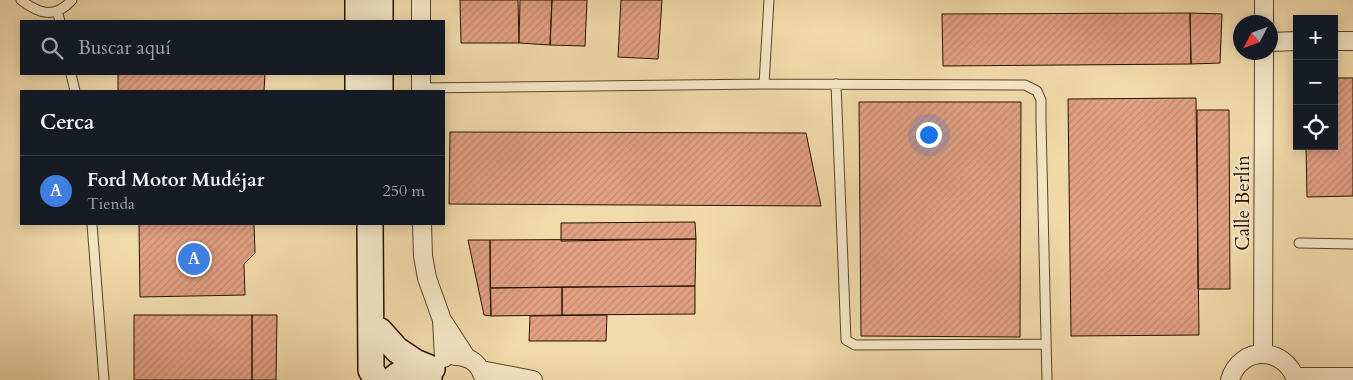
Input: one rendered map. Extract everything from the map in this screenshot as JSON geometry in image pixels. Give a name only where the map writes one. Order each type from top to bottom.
[{"type":"main road","points":[[358,0],[358,20]]},
{"type":"main road","points":[[380,0],[380,20]]},
{"type":"main road","points":[[358,75],[358,90]]},
{"type":"main road","points":[[380,75],[380,90]]},
{"type":"main road","points":[[359,225],[360,380]]},
{"type":"main road","points":[[370,225],[371,370],[377,380]]},
{"type":"main road","points":[[380,225],[382,380]]},
{"type":"main road","points":[[380,331],[396,350],[433,371]]},
{"type":"main road","points":[[392,380],[398,375],[433,371]]},
{"type":"street","points":[[421,0],[421,20]]},
{"type":"street","points":[[1264,0],[1264,15]]},
{"type":"street","points":[[1338,41],[1353,40]]},
{"type":"street","points":[[1278,42],[1293,41]]},
{"type":"street","name":"Calle Berlín","points":[[1263,354],[1264,60]]},
{"type":"street","points":[[422,225],[423,256],[427,278],[442,320],[466,357]]},
{"type":"street","points":[[433,371],[442,320]]},
{"type":"street","points":[[1230,380],[1238,364],[1257,354],[1278,357],[1287,364],[1295,379],[1353,377]]},
{"type":"street","points":[[433,371],[451,356],[466,357],[472,360],[483,375],[533,380]]},
{"type":"lane","points":[[21,0],[38,11],[49,13],[66,6],[72,0]]},
{"type":"lane","points":[[764,84],[769,0]]},
{"type":"lane","points":[[57,11],[60,20]]},
{"type":"lane","points":[[71,75],[75,90]]},
{"type":"lane","points":[[421,84],[1025,85],[1037,91],[1041,100],[1047,380]]},
{"type":"lane","points":[[836,84],[846,340],[856,345],[1046,344]]},
{"type":"lane","points":[[92,225],[104,380]]},
{"type":"lane","points":[[1299,243],[1353,244]]},
{"type":"building","points":[[460,0],[518,0],[519,43],[461,43]]},
{"type":"building","points":[[520,0],[552,0],[550,45],[519,43]]},
{"type":"building","points":[[552,0],[587,0],[585,46],[550,45]]},
{"type":"building","points":[[621,0],[662,0],[658,59],[618,57]]},
{"type":"building","points":[[1190,13],[1191,64],[943,66],[942,14]]},
{"type":"building","points":[[1190,13],[1222,14],[1220,63],[1191,64]]},
{"type":"building","points":[[118,75],[265,75],[264,90],[118,90]]},
{"type":"building","points":[[1338,78],[1353,78],[1353,196],[1307,197],[1306,150],[1338,150]]},
{"type":"building","points":[[1196,98],[1199,335],[1071,336],[1068,99]]},
{"type":"building","points":[[859,102],[1021,102],[1020,337],[861,336]]},
{"type":"building","points":[[1197,110],[1229,110],[1230,289],[1198,289]]},
{"type":"building","points":[[450,132],[806,133],[821,206],[449,204]]},
{"type":"building","points":[[695,222],[696,239],[561,241],[561,223]]},
{"type":"building","points":[[139,225],[254,225],[255,253],[244,264],[245,295],[140,297]]},
{"type":"building","points":[[696,239],[695,286],[490,288],[490,240]]},
{"type":"building","points":[[468,240],[490,240],[491,316],[484,315]]},
{"type":"building","points":[[695,286],[695,314],[562,315],[562,287]]},
{"type":"building","points":[[562,287],[562,315],[491,316],[490,288]]},
{"type":"building","points":[[134,315],[252,315],[252,380],[134,380]]},
{"type":"building","points":[[252,315],[277,315],[276,380],[252,380]]},
{"type":"building","points":[[607,315],[606,341],[529,341],[530,316]]},
{"type":"place","name":"Ford Motor Mudéjar","points":[[194,259]]}]
